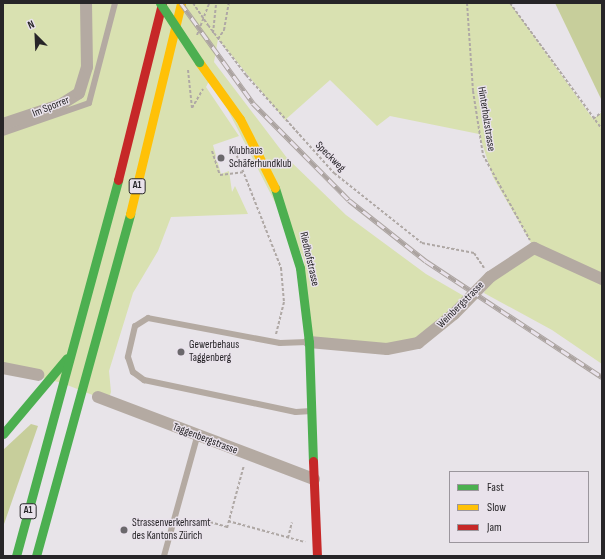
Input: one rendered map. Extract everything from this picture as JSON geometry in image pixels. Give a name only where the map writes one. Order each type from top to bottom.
[{"type":"main road","name":"Riedhofstrasse","points":[[161,3],[199,62],[240,119],[275,187],[300,268],[312,412],[317,556]]},
{"type":"main road","name":"A1","points":[[16,556],[73,351],[161,3]]},
{"type":"main road","name":"A1","points":[[36,556],[132,205],[181,3]]},
{"type":"main road","name":"A1","points":[[3,434],[73,351]]},
{"type":"street","name":"Im Sporrer","points":[[3,124],[60,106],[79,93],[87,67],[86,3]]},
{"type":"street","name":"Weinbergstrasse","points":[[305,342],[386,349],[418,343],[454,314],[490,277],[534,248]]},
{"type":"street","points":[[534,248],[602,278]]},
{"type":"street","points":[[3,368],[38,375]]},
{"type":"street","name":"Taggenbergstrasse","points":[[98,397],[197,437],[314,479]]},
{"type":"lane","points":[[3,133],[89,103],[115,3]]},
{"type":"lane","points":[[305,342],[275,342],[148,318],[134,326],[128,358],[133,372],[144,380],[296,412],[312,412]]},
{"type":"lane","points":[[164,556],[197,437]]},
{"type":"path","name":"Speckweg","points":[[193,3],[213,34],[285,120],[334,173],[422,243],[474,253],[490,277]]},
{"type":"path","points":[[213,34],[216,3]]},
{"type":"path","points":[[218,39],[224,30],[229,3]]},
{"type":"path","name":"Hinterholzstrasse","points":[[467,3],[472,77],[484,155],[534,248]]},
{"type":"path","points":[[510,3],[593,119],[602,129]]},
{"type":"path","points":[[593,119],[602,112]]},
{"type":"path","points":[[212,151],[220,175],[239,174],[243,172]]},
{"type":"path","points":[[235,151],[281,268],[284,302],[275,342]]},
{"type":"path","points":[[210,522],[227,527],[244,465]]},
{"type":"path","points":[[228,522],[308,542]]},
{"type":"path","points":[[288,538],[292,522]]},
{"type":"green space","points":[[3,3],[510,3],[593,119],[602,112],[602,364],[552,330],[484,293],[487,286],[534,248],[493,177],[479,134],[390,116],[377,126],[330,80],[285,120],[218,39],[214,62],[287,158],[346,215],[426,274],[469,299],[401,348],[309,342],[304,259],[211,77],[206,87],[239,136],[213,145],[221,174],[229,171],[232,192],[235,186],[248,214],[171,217],[158,251],[133,293],[109,371],[111,392],[108,401],[62,383],[3,368]]},
{"type":"green space","points":[[555,3],[602,3],[602,101]]},
{"type":"green space","points":[[31,424],[38,426],[3,527],[3,450]]},
{"type":"railway","points":[[181,3],[253,103],[349,200],[426,261],[602,377]]},
{"type":"traffic: fast","points":[[160,3],[199,62]]},
{"type":"traffic: fast","points":[[16,556],[118,180]]},
{"type":"traffic: fast","points":[[275,188],[300,268],[309,342],[313,461]]},
{"type":"traffic: fast","points":[[36,556],[130,214]]},
{"type":"traffic: fast","points":[[3,434],[67,358]]},
{"type":"traffic: slow","points":[[130,214],[181,3]]},
{"type":"traffic: slow","points":[[199,62],[240,119],[275,188]]},
{"type":"traffic: jam","points":[[118,180],[162,3]]},
{"type":"traffic: jam","points":[[313,461],[317,556]]},
{"type":"place","name":"Klubhaus Schäferhundklub","points":[[221,158]]},
{"type":"place","name":"Gewerbehaus Taggenberg","points":[[181,352]]},
{"type":"place","name":"Strassenverkehrsamt des Kantons Zürich","points":[[124,530]]}]
